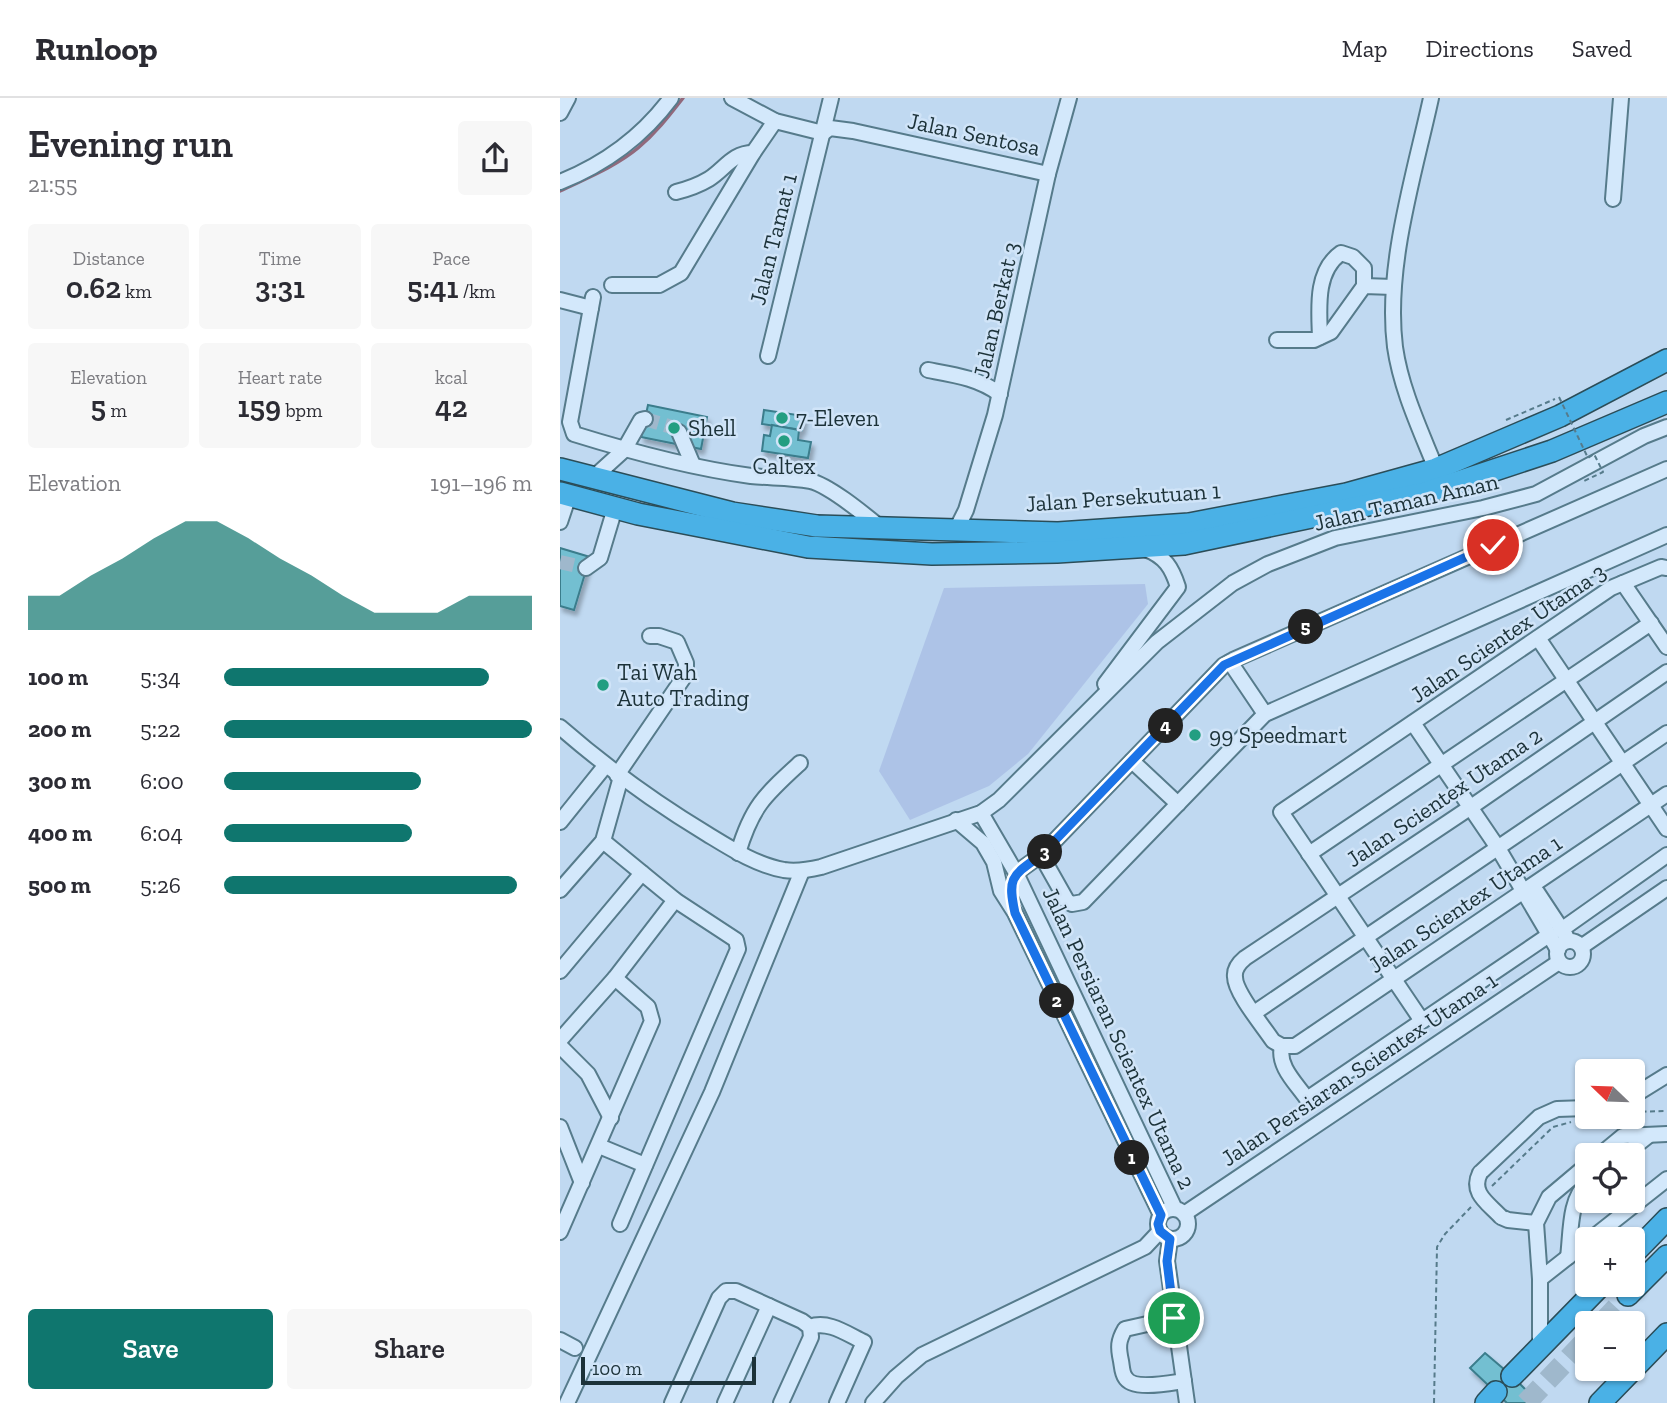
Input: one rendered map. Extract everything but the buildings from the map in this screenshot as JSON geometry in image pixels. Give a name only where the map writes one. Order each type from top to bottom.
[{"type":"highway","name":"Jalan Persekutuan 1","points":[[560,469],[732,513],[817,526],[1058,533],[1189,524],[1346,494],[1436,469],[1560,416],[1667,360]]},
{"type":"highway","name":"Jalan Persekutuan 1","points":[[564,494],[615,508],[808,547],[932,554],[1057,552],[1184,544],[1425,493],[1552,451],[1667,402]]},
{"type":"highway","points":[[1645,1242],[1667,1219]]},
{"type":"highway","points":[[1645,1278],[1667,1256]]},
{"type":"highway","points":[[1512,1376],[1590,1297]]},
{"type":"highway","points":[[1600,1403],[1667,1334]]},
{"type":"street","points":[[560,113],[568,98]]},
{"type":"street","points":[[560,182],[606,160],[631,142],[671,98]]},
{"type":"street","name":"Jalan Sentosa","points":[[732,98],[775,121],[803,129],[823,133],[830,128],[853,131],[1048,174]]},
{"type":"street","name":"Jalan Tamat 1","points":[[768,356],[831,98]]},
{"type":"street","name":"Jalan Berkat 3","points":[[957,528],[966,510],[1000,394],[1048,174],[1069,98]]},
{"type":"street","points":[[1431,98],[1393,287],[1395,347],[1399,366],[1408,398],[1436,469]]},
{"type":"street","points":[[1613,199],[1621,98]]},
{"type":"street","points":[[612,285],[659,285],[681,272],[775,121]]},
{"type":"street","points":[[676,192],[689,189],[712,177],[732,158],[753,153]]},
{"type":"street","points":[[1278,340],[1314,340],[1331,332],[1364,286],[1364,268],[1353,257],[1341,253],[1332,260],[1324,277],[1319,302],[1320,337]]},
{"type":"street","points":[[1364,286],[1393,287]]},
{"type":"street","points":[[560,300],[592,302],[570,422],[574,434],[624,450],[693,465],[751,476],[812,481],[855,507],[882,529]]},
{"type":"street","points":[[928,370],[973,379],[1000,394]]},
{"type":"street","points":[[592,478],[624,450],[641,420],[645,419]]},
{"type":"street","name":"Jalan Taman Aman","points":[[560,727],[614,773],[669,811],[738,853],[782,869],[802,871],[850,858],[981,813],[999,800],[1157,642],[1233,583],[1268,564],[1335,538],[1483,508],[1536,494],[1667,426]]},
{"type":"street","points":[[678,432],[693,465]]},
{"type":"street","points":[[1015,913],[1010,892],[1016,873],[1041,855],[1230,662],[1667,469]]},
{"type":"street","points":[[560,522],[564,494]]},
{"type":"street","points":[[586,568],[600,558],[615,508]]},
{"type":"street","points":[[1041,855],[1067,901],[1078,904],[1083,902],[1265,714],[1667,535]]},
{"type":"street","name":"Jalan Taman Aman","points":[[1074,724],[1178,587],[1174,572],[1164,559],[1137,546]]},
{"type":"street","name":"Jalan Scientex Utama 3","points":[[1309,854],[1281,813],[1611,588],[1661,567],[1667,568]]},
{"type":"street","points":[[1623,583],[1667,647]]},
{"type":"street","points":[[1422,1021],[1309,854],[1651,623]]},
{"type":"street","points":[[560,822],[614,773],[686,674],[686,663],[677,642],[650,636]]},
{"type":"street","points":[[1538,638],[1667,829]]},
{"type":"street","points":[[1230,662],[1265,714]]},
{"type":"street","name":"Jalan Scientex Utama 2","points":[[1254,1013],[1234,978],[1239,963],[1245,958],[1667,672]]},
{"type":"street","points":[[1413,723],[1498,848],[1565,938]]},
{"type":"street","points":[[1667,733],[1254,1013],[1273,1041],[1285,1046],[1280,1055],[1282,1064],[1307,1099],[1422,1021],[1565,938],[1667,855]]},
{"type":"street","points":[[1132,761],[1178,804]]},
{"type":"street","points":[[738,853],[745,830],[760,802],[800,763]]},
{"type":"street","points":[[560,890],[603,841],[614,773]]},
{"type":"street","name":"Jalan Scientex Utama 1","points":[[1285,1046],[1295,1046],[1667,794]]},
{"type":"street","name":"Jalan Persiaran Scientex Utama 2","points":[[981,813],[1016,873],[1173,1213]]},
{"type":"street","name":"Jalan Persiaran Scientex Utama 2","points":[[956,820],[983,843],[994,862],[1001,891],[1173,1213]]},
{"type":"street","points":[[603,841],[675,900],[736,940],[738,949],[620,1224]]},
{"type":"street","points":[[567,1403],[707,1103],[802,871]]},
{"type":"street","points":[[560,971],[642,873]]},
{"type":"street","name":"Jalan Persiaran Scientex Utama 1","points":[[1173,1213],[1559,956],[1565,938],[1667,888]]},
{"type":"street","points":[[611,1118],[588,1074],[561,1039],[615,978],[675,900]]},
{"type":"street","name":"Jalan Persiaran Scientex Utama 1","points":[[1559,956],[1567,967],[1579,964],[1583,956],[1565,938]]},
{"type":"street","points":[[561,1227],[652,1021],[648,1007],[615,978]]},
{"type":"street","points":[[1645,1089],[1667,1075]]},
{"type":"street","points":[[1536,1223],[1501,1217],[1476,1190],[1476,1181],[1480,1173],[1539,1117],[1557,1109],[1575,1113]]},
{"type":"street","points":[[560,1127],[582,1183]]},
{"type":"street","points":[[1615,1143],[1623,1136],[1667,1134]]},
{"type":"street","points":[[1639,1143],[1648,1136]]},
{"type":"street","points":[[599,1146],[645,1165]]},
{"type":"street","points":[[1539,1350],[1540,1279],[1536,1223],[1549,1197],[1575,1175]]},
{"type":"street","points":[[1606,1227],[1667,1179]]},
{"type":"street","points":[[1568,1257],[1575,1207]]},
{"type":"street","points":[[873,1403],[896,1377],[922,1355],[1165,1235],[1178,1238],[1187,1230],[1188,1221],[1173,1213],[1158,1224],[1165,1235],[1187,1403]]},
{"type":"street","points":[[1540,1279],[1575,1251]]},
{"type":"street","points":[[672,1403],[719,1298],[726,1291],[736,1291],[802,1321],[810,1332]]},
{"type":"street","points":[[726,1403],[769,1306]]},
{"type":"street","points":[[1174,1318],[1125,1329],[1118,1347],[1124,1377],[1130,1383],[1140,1386],[1184,1381]]},
{"type":"street","points":[[781,1403],[810,1332],[818,1324],[826,1324],[864,1342],[837,1403]]},
{"type":"street","points":[[560,1340],[575,1348]]},
{"type":"path","points":[[1506,420],[1559,397],[1588,458],[1594,454],[1603,472],[1584,481]]},
{"type":"path","points":[[1645,1112],[1667,1111]]},
{"type":"path","points":[[1491,1187],[1553,1127],[1575,1120]]},
{"type":"path","points":[[1434,1403],[1437,1247],[1445,1234],[1473,1206]]},
{"type":"shaded area","points":[[1145,584],[1148,604],[1028,754],[989,786],[910,820],[879,771],[944,588]]},
{"type":"waterway","points":[[560,191],[629,155],[645,142],[683,98]]},
{"type":"tunnel","points":[[645,419],[675,428],[679,432]]},
{"type":"tunnel","points":[[560,562],[586,568]]},
{"type":"tunnel","points":[[1613,1311],[1626,1297]]},
{"type":"tunnel","points":[[1526,1403],[1575,1352]]},
{"type":"place","name":"7-Eleven","points":[[782,418]]},
{"type":"place","name":"Shell","points":[[674,428]]},
{"type":"place","name":"Caltex","points":[[784,441]]},
{"type":"place","name":"Tai Wah Auto Trading","points":[[603,685]]},
{"type":"place","name":"99 Speedmart","points":[[1195,735]]},
{"type":"route","points":[[1174,1318],[1167,1261],[1170,1239],[1160,1231],[1158,1224],[1161,1215],[1015,913],[1010,892],[1013,878],[1041,855],[1224,665],[1493,545]]}]
